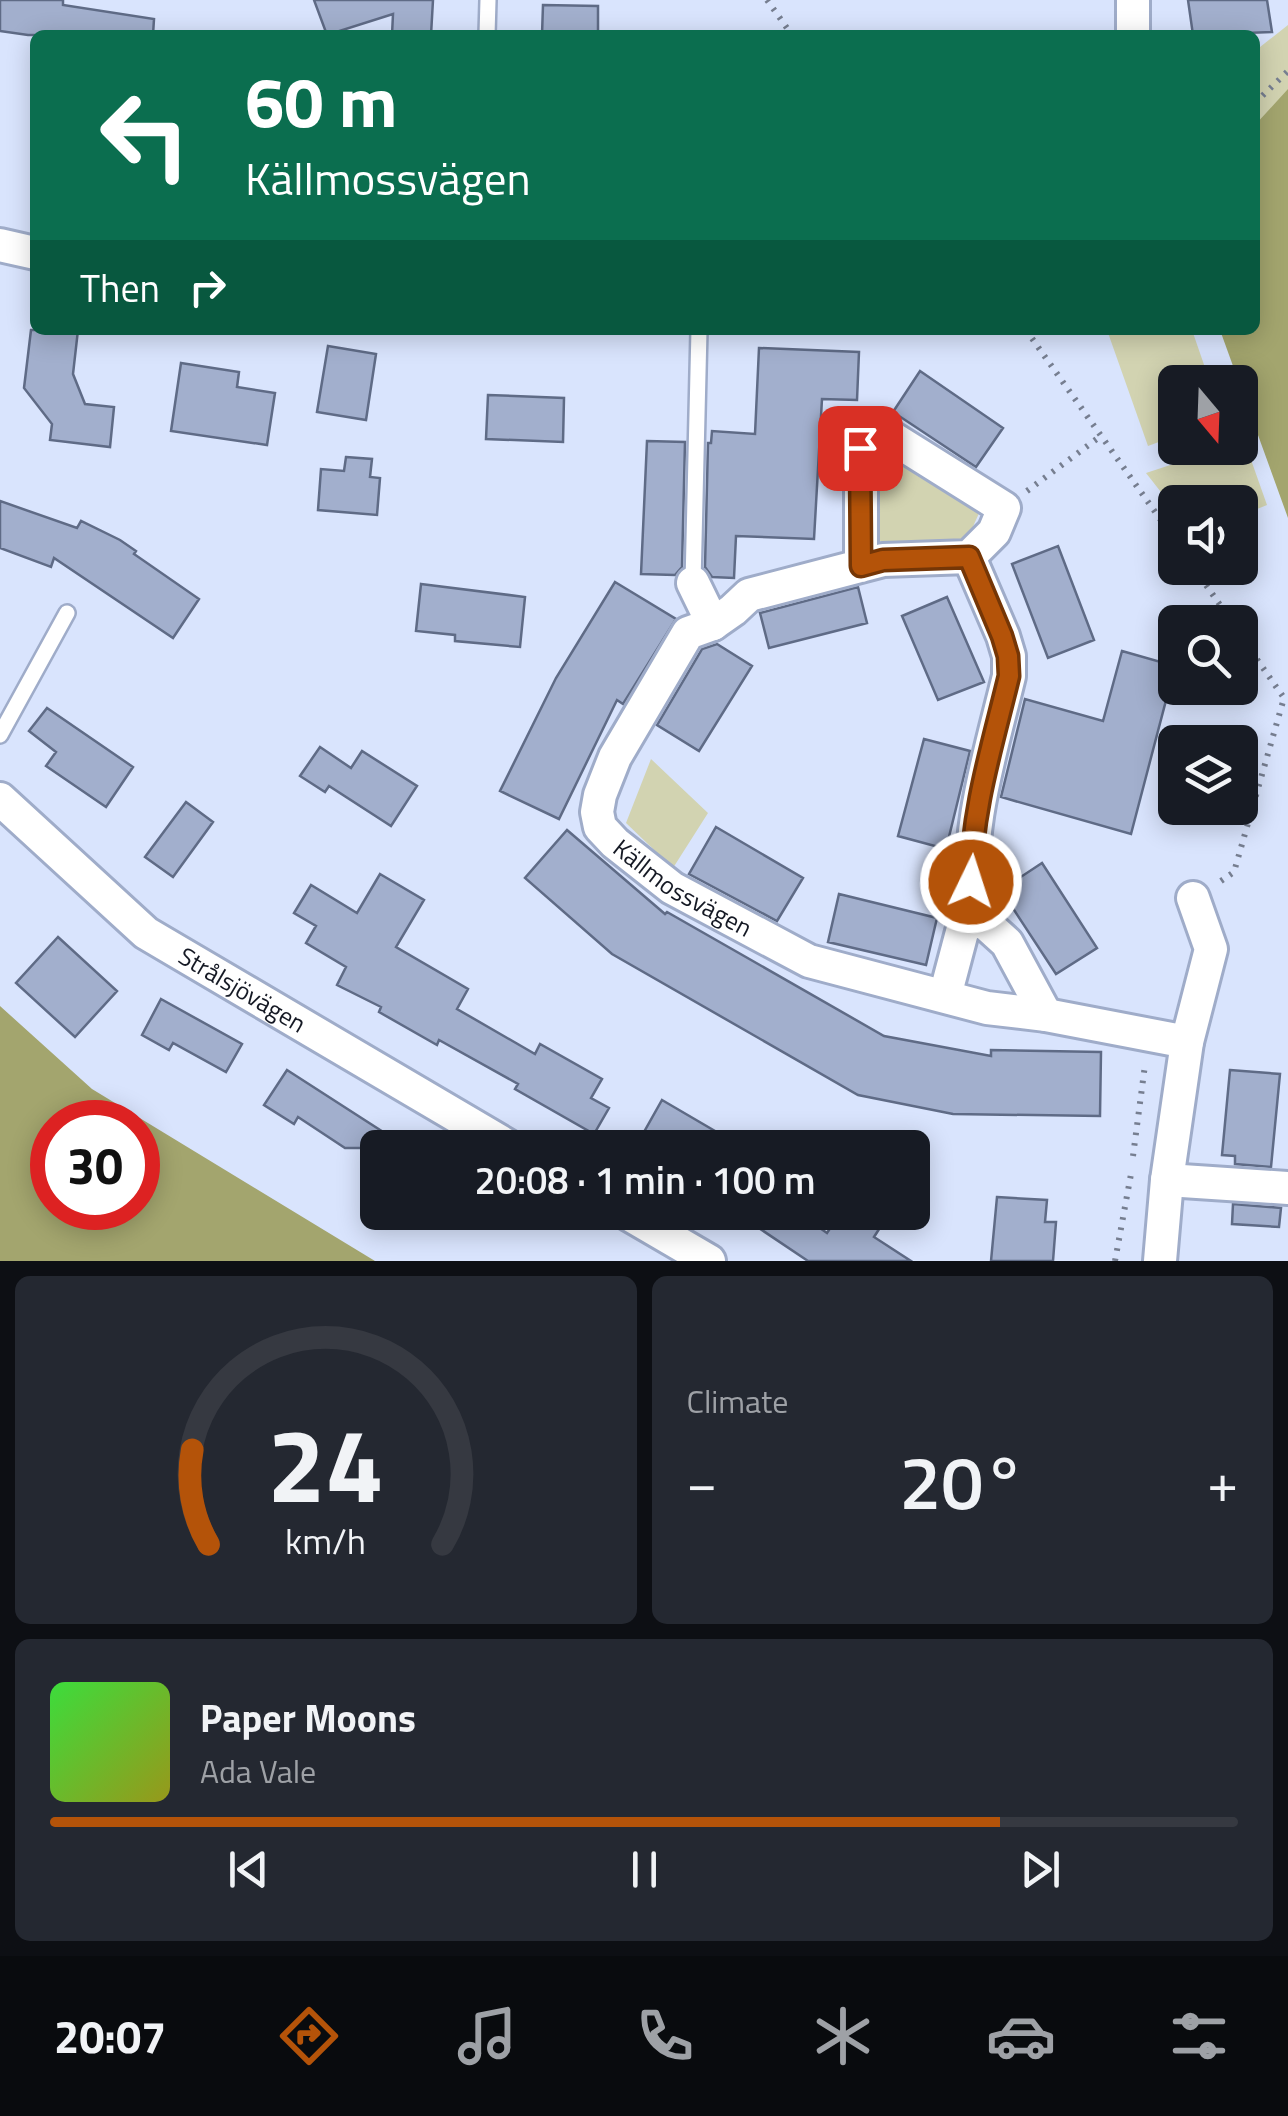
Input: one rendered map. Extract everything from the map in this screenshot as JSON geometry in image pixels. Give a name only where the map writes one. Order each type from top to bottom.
[{"type":"street","points":[[1133,0],[1133,30]]},
{"type":"street","points":[[0,246],[30,252]]},
{"type":"street","points":[[861,566],[860,448],[876,437],[889,436],[1004,508],[994,532],[969,557],[1002,636],[1009,676],[971,854],[975,914],[962,932],[945,996],[987,1008],[1046,1014],[1187,1042]]},
{"type":"street","name":"Källmossvägen","points":[[945,996],[809,961],[672,888],[615,843],[600,826],[597,812],[615,757],[688,633],[713,624],[748,595],[883,560],[969,557]]},
{"type":"street","points":[[693,583],[713,624]]},
{"type":"street","name":"Strålsjövägen","points":[[0,799],[146,932],[481,1130]]},
{"type":"street","points":[[1160,1261],[1187,1042],[1211,949],[1193,898]]},
{"type":"street","points":[[975,914],[1007,943],[1046,1014]]},
{"type":"street","points":[[1167,1180],[1288,1188]]},
{"type":"street","points":[[656,1230],[710,1261]]},
{"type":"lane","points":[[486,30],[488,0]]},
{"type":"lane","points":[[693,583],[699,335]]},
{"type":"lane","points":[[0,735],[67,613]]},
{"type":"path","points":[[767,0],[788,30]]},
{"type":"path","points":[[1260,98],[1288,71]]},
{"type":"path","points":[[1030,335],[1158,516]]},
{"type":"path","points":[[1004,508],[1102,435]]},
{"type":"path","points":[[1193,898],[1234,872],[1286,698],[1258,660]]},
{"type":"green space","points":[[1288,25],[1288,444],[1256,335],[1260,335],[1260,47]]},
{"type":"green space","points":[[1288,89],[1288,518],[1258,435],[1258,365],[1233,365],[1222,335],[1260,335],[1260,120]]},
{"type":"green space","points":[[1109,335],[1194,335],[1204,365],[1158,365],[1158,442],[1148,446]]},
{"type":"green space","points":[[885,455],[900,459],[980,511],[967,540],[881,542],[874,523],[873,499]]},
{"type":"green space","points":[[1170,465],[1253,465],[1267,505],[1258,509],[1258,485],[1158,485],[1158,488],[1146,473]]},
{"type":"green space","points":[[651,759],[708,813],[673,868],[626,823]]},
{"type":"green space","points":[[0,1006],[92,1089],[110,1100],[30,1100],[30,1230],[160,1230],[160,1130],[375,1261],[0,1261]]},
{"type":"building","points":[[0,0],[63,0],[63,5],[154,19],[153,30],[30,30],[30,35],[0,31]]},
{"type":"building","points":[[314,0],[433,0],[431,30],[392,30],[393,14],[343,30],[325,30]]},
{"type":"building","points":[[1188,0],[1267,0],[1272,32],[1192,30]]},
{"type":"building","points":[[543,5],[598,6],[598,30],[542,30]]},
{"type":"building","points":[[30,335],[77,335],[73,374],[85,404],[114,407],[110,447],[50,440],[52,424],[24,388]]},
{"type":"building","points":[[328,346],[376,354],[366,420],[317,412]]},
{"type":"building","points":[[759,348],[859,352],[857,400],[822,399],[814,539],[736,536],[734,578],[712,577],[705,567],[708,443],[712,431],[755,434]]},
{"type":"building","points":[[181,363],[239,372],[237,387],[275,393],[267,445],[171,431]]},
{"type":"building","points":[[920,371],[1003,428],[976,467],[893,412]]},
{"type":"building","points":[[488,395],[564,398],[563,442],[486,439]]},
{"type":"building","points":[[647,441],[685,442],[682,567],[675,575],[641,574]]},
{"type":"building","points":[[346,457],[372,459],[370,477],[380,478],[377,515],[318,510],[321,469],[344,471]]},
{"type":"building","points":[[0,501],[77,528],[81,521],[120,540],[199,599],[173,638],[54,558],[51,567],[0,548]]},
{"type":"building","points":[[1058,546],[1094,640],[1048,658],[1012,564]]},
{"type":"building","points":[[615,582],[676,619],[623,704],[617,700],[559,819],[500,791],[556,678]]},
{"type":"building","points":[[421,584],[525,597],[520,647],[455,641],[455,635],[416,631]]},
{"type":"building","points":[[858,587],[867,623],[769,648],[760,613]]},
{"type":"building","points":[[947,597],[984,682],[938,700],[902,616]]},
{"type":"building","points":[[717,644],[752,666],[699,751],[657,725],[702,649]]},
{"type":"building","points":[[1122,651],[1158,661],[1158,705],[1165,705],[1131,834],[1001,797],[1025,699],[1103,721]]},
{"type":"building","points":[[47,708],[133,767],[106,807],[46,766],[56,752],[29,731]]},
{"type":"building","points":[[924,739],[970,751],[946,849],[898,836]]},
{"type":"building","points":[[320,747],[351,768],[362,751],[417,786],[391,826],[329,786],[325,792],[300,776]]},
{"type":"building","points":[[186,802],[213,822],[173,877],[145,857]]},
{"type":"building","points":[[716,827],[803,878],[777,921],[689,874]]},
{"type":"building","points":[[567,830],[665,914],[884,1036],[991,1056],[991,1050],[1101,1052],[1100,1116],[953,1114],[858,1095],[612,954],[525,878]]},
{"type":"building","points":[[1042,863],[1097,948],[1056,974],[1001,890]]},
{"type":"building","points":[[380,874],[424,900],[396,947],[468,989],[457,1009],[535,1054],[540,1044],[602,1079],[591,1098],[609,1108],[596,1130],[587,1130],[515,1089],[518,1084],[439,1040],[437,1045],[379,1012],[381,1007],[337,985],[346,967],[306,943],[316,926],[294,913],[311,885],[357,913]]},
{"type":"building","points":[[839,894],[937,918],[926,965],[828,942]]},
{"type":"building","points":[[58,937],[117,991],[75,1037],[16,983]]},
{"type":"building","points":[[161,999],[242,1044],[226,1072],[173,1043],[169,1050],[142,1035]]},
{"type":"building","points":[[287,1070],[380,1130],[360,1130],[360,1148],[345,1148],[298,1117],[294,1124],[264,1105]]},
{"type":"building","points":[[1230,1070],[1280,1074],[1271,1167],[1235,1164],[1235,1156],[1222,1155]]},
{"type":"building","points":[[662,1100],[713,1130],[645,1130]]},
{"type":"building","points":[[997,1197],[1047,1200],[1045,1222],[1056,1222],[1053,1261],[991,1261]]},
{"type":"building","points":[[1233,1204],[1281,1208],[1279,1227],[1232,1224]]},
{"type":"building","points":[[762,1230],[878,1230],[874,1237],[911,1261],[808,1261]]},
{"type":"route","points":[[860,448],[861,566],[883,560],[969,557],[1008,656],[1009,676],[978,810],[971,882]]}]
